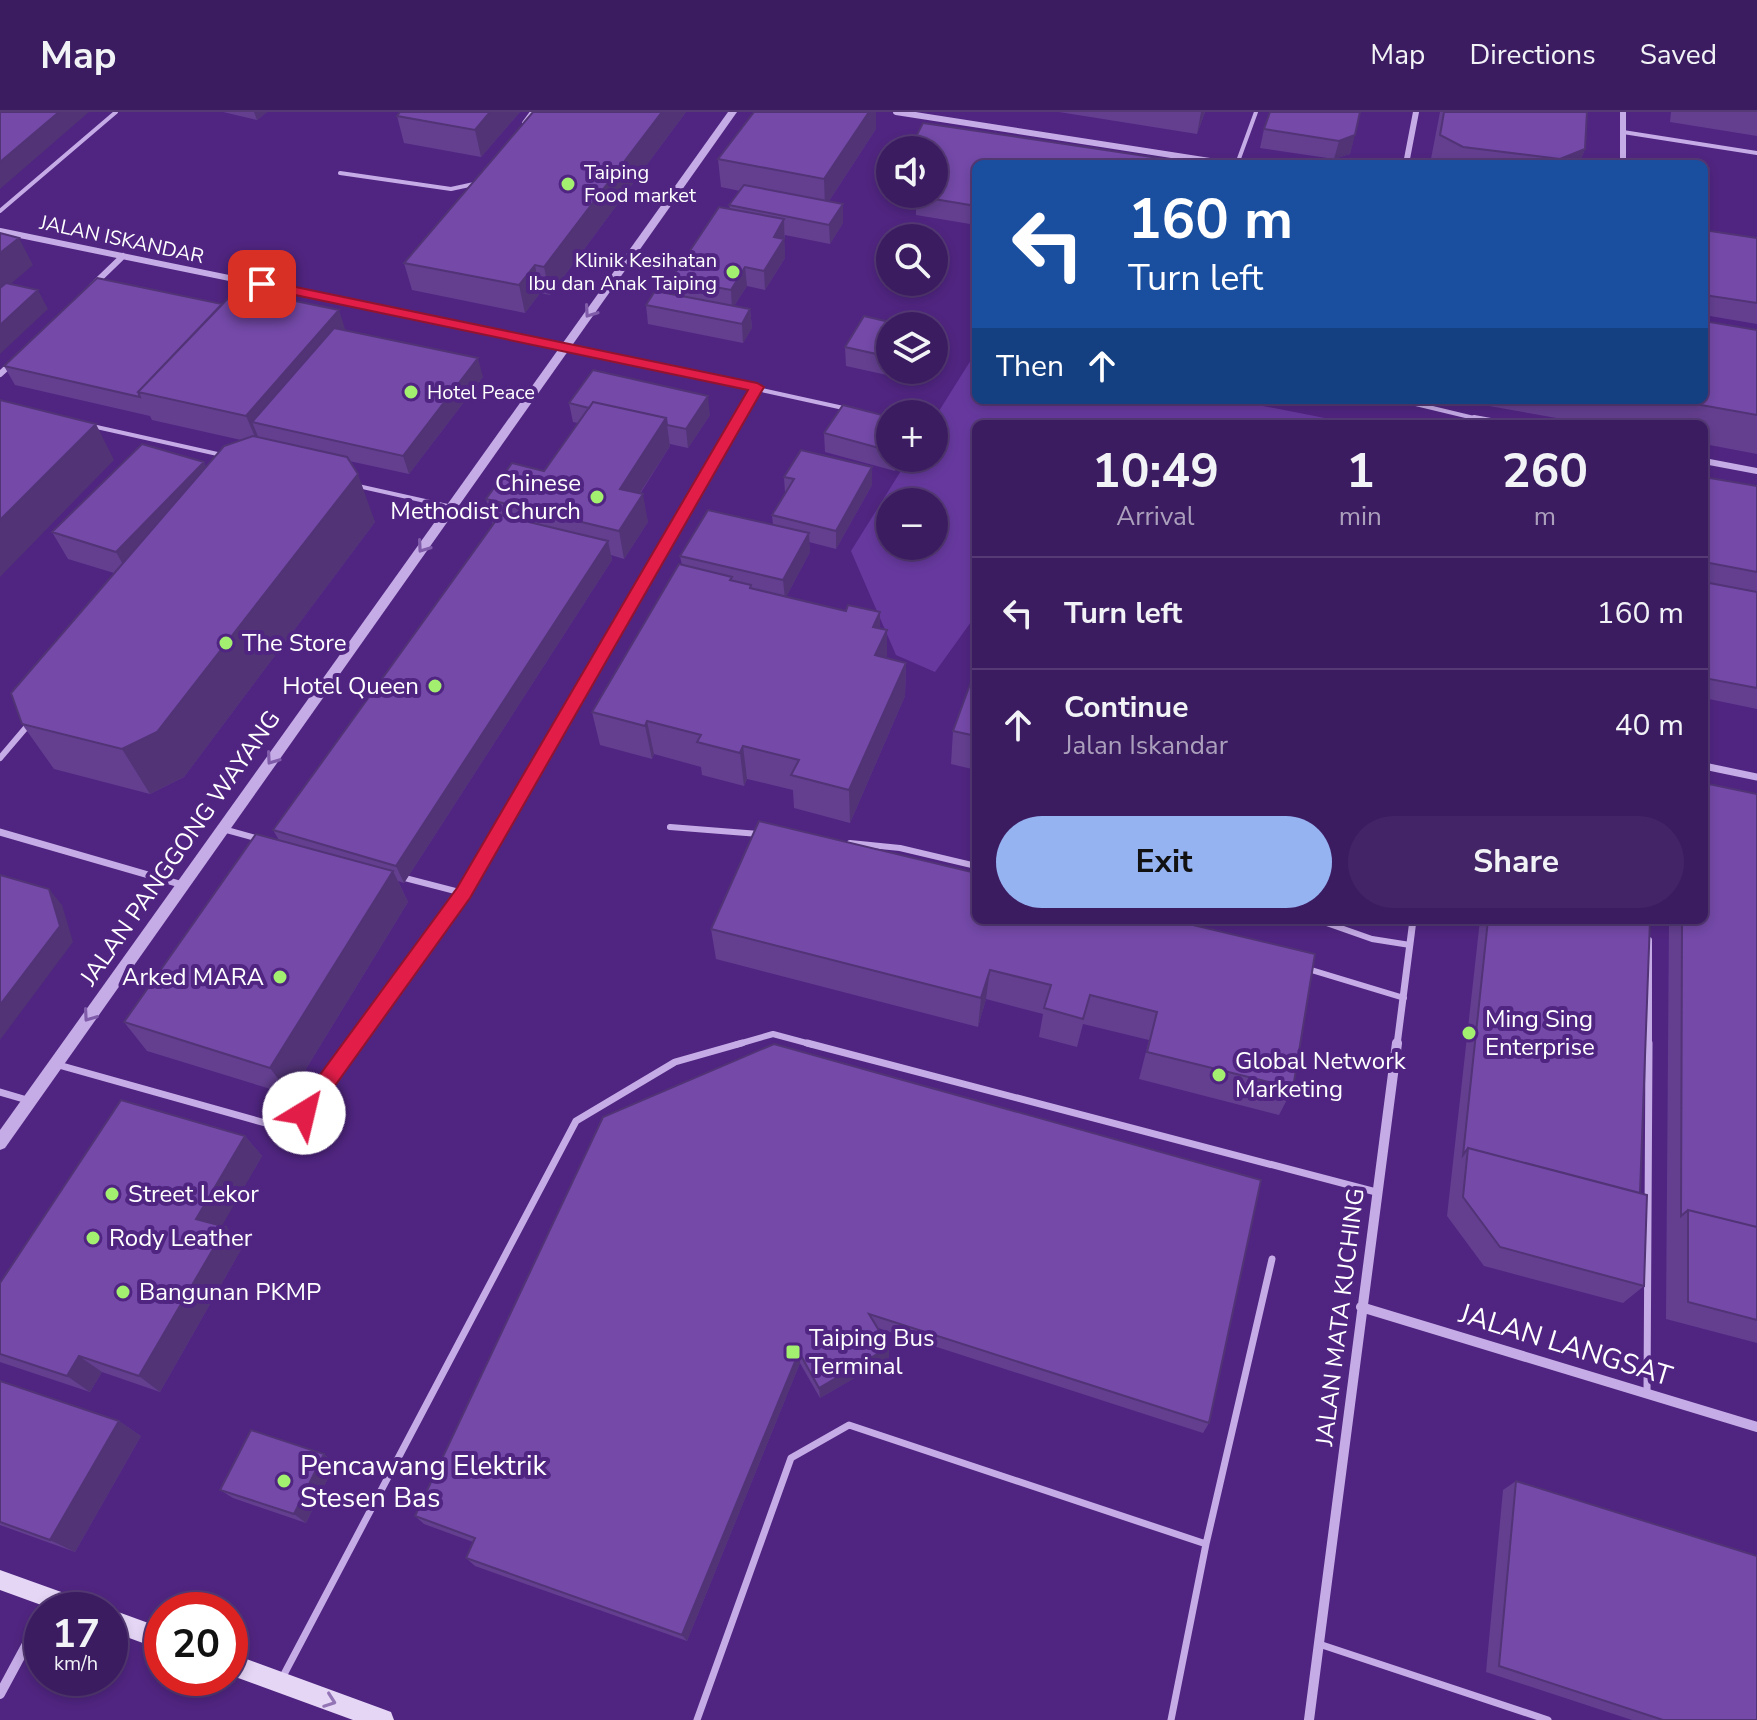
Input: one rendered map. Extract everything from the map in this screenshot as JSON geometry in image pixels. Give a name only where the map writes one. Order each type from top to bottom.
[{"type":"main road","points":[[0,1580],[24,1595]]},
{"type":"main road","points":[[248,1671],[383,1720]]},
{"type":"street","name":"JALAN PANGGONG WAYANG","points":[[0,1143],[733,112]]},
{"type":"street","points":[[896,112],[938,115],[1205,160]]},
{"type":"street","points":[[1407,160],[1416,112]]},
{"type":"street","points":[[1623,112],[1623,160]]},
{"type":"street","name":"JALAN ISKANDAR","points":[[0,231],[566,347]]},
{"type":"street","points":[[89,288],[123,256]]},
{"type":"street","points":[[0,374],[22,353]]},
{"type":"street","points":[[1708,462],[1757,471]]},
{"type":"street","points":[[1708,767],[1757,777]]},
{"type":"street","points":[[0,832],[183,885]]},
{"type":"street","name":"JALAN MATA KUCHING","points":[[1309,1720],[1413,924]]},
{"type":"street","name":"JALAN LANGSAT","points":[[1361,1307],[1757,1427]]},
{"type":"street","points":[[0,1694],[24,1649]]},
{"type":"lane","points":[[0,211],[116,112]]},
{"type":"lane","points":[[523,124],[532,112]]},
{"type":"lane","points":[[1238,160],[1256,112]]},
{"type":"lane","points":[[1623,132],[1757,153]]},
{"type":"lane","points":[[340,173],[451,189],[474,184]]},
{"type":"lane","points":[[566,347],[860,412]]},
{"type":"lane","points":[[55,1064],[276,1126],[289,1123],[304,1113],[463,893],[757,387]]},
{"type":"lane","points":[[1413,404],[1470,420]]},
{"type":"lane","points":[[89,425],[224,456]]},
{"type":"lane","points":[[346,483],[452,507]]},
{"type":"lane","points":[[0,758],[31,722]]},
{"type":"lane","points":[[670,827],[761,835]]},
{"type":"lane","points":[[223,829],[268,841]]},
{"type":"lane","points":[[838,842],[900,848],[972,865]]},
{"type":"lane","points":[[388,873],[463,893]]},
{"type":"lane","points":[[1329,924],[1372,939],[1410,945]]},
{"type":"lane","points":[[1647,1393],[1649,936]]},
{"type":"lane","points":[[1300,966],[1404,998]]},
{"type":"lane","points":[[280,1683],[576,1121],[675,1062],[773,1034],[1376,1192]]},
{"type":"lane","points":[[0,1092],[30,1101]]},
{"type":"lane","points":[[1171,1720],[1206,1544],[1272,1259]]},
{"type":"lane","points":[[697,1720],[791,1458],[849,1425],[1206,1544]]},
{"type":"lane","points":[[1319,1644],[1548,1720]]},
{"type":"shaded area","points":[[972,358],[972,404],[1253,404],[1330,419],[972,420],[972,621],[935,672],[896,655],[851,551],[876,511],[876,560],[948,560],[948,488],[890,488],[900,472],[948,472],[946,400]]},
{"type":"building","points":[[0,112],[59,112],[0,162]]},
{"type":"building","points":[[400,112],[490,112],[475,130],[397,116]]},
{"type":"building","points":[[533,112],[662,112],[544,267],[535,265],[519,285],[404,263]]},
{"type":"building","points":[[754,112],[869,112],[824,179],[718,159]]},
{"type":"building","points":[[1270,112],[1360,112],[1355,135],[1339,141],[1264,129]]},
{"type":"building","points":[[1444,112],[1587,112],[1585,149],[1560,159],[1463,147],[1440,135]]},
{"type":"building","points":[[923,123],[1172,160],[972,160],[972,205],[948,201],[948,136],[916,136]]},
{"type":"building","points":[[744,185],[843,204],[829,225],[729,205]]},
{"type":"building","name":"Klinik Kesihatan Ibu dan Anak Taiping","points":[[719,207],[784,219],[774,237],[784,239],[764,271],[745,267],[731,290],[671,279]]},
{"type":"building","points":[[1708,231],[1757,238],[1757,303],[1708,296]]},
{"type":"building","points":[[0,233],[19,238],[0,253]]},
{"type":"building","points":[[97,278],[222,304],[138,392],[140,397],[4,366]]},
{"type":"building","points":[[6,283],[38,290],[0,325],[0,288]]},
{"type":"building","points":[[237,289],[339,310],[246,416],[138,392]]},
{"type":"building","points":[[655,291],[750,309],[742,324],[646,305]]},
{"type":"building","points":[[864,316],[876,319],[876,354],[845,347]]},
{"type":"building","points":[[1708,322],[1757,330],[1757,415],[1695,404],[1708,404]]},
{"type":"building","points":[[334,328],[478,358],[403,456],[252,422]]},
{"type":"building","points":[[593,370],[708,396],[686,429],[667,425],[666,418],[593,402],[589,408],[569,403]]},
{"type":"building","points":[[0,400],[96,424],[0,520]]},
{"type":"building","points":[[593,402],[666,418],[620,489],[643,494],[619,531],[486,499],[512,463],[544,471]]},
{"type":"building","points":[[843,405],[876,413],[876,447],[824,433]]},
{"type":"building","points":[[253,436],[347,457],[358,474],[157,732],[122,749],[22,724],[11,693],[224,446]]},
{"type":"building","points":[[142,444],[204,462],[116,552],[52,532]]},
{"type":"building","points":[[801,450],[872,467],[836,531],[772,515],[794,479],[784,477]]},
{"type":"building","points":[[1708,478],[1757,486],[1757,572],[1708,563]]},
{"type":"building","points":[[708,510],[809,533],[783,580],[680,556]]},
{"type":"building","points":[[500,515],[608,541],[396,866],[273,830]]},
{"type":"building","points":[[679,564],[732,577],[730,580],[751,585],[750,588],[846,611],[848,605],[880,612],[873,627],[887,630],[875,655],[906,663],[849,790],[791,775],[799,760],[743,746],[740,753],[697,742],[701,735],[647,721],[645,726],[592,712]]},
{"type":"building","points":[[1708,583],[1757,592],[1757,688],[1708,679]]},
{"type":"building","points":[[972,679],[972,735],[953,731]]},
{"type":"building","points":[[1708,784],[1757,794],[1757,1227],[1688,1210],[1681,1216],[1682,924],[1708,924]]},
{"type":"building","points":[[759,821],[972,872],[972,924],[1189,924],[1315,954],[1293,1088],[1147,1052],[1157,1012],[1090,995],[1083,1019],[1044,1008],[1051,985],[990,970],[981,998],[711,929]]},
{"type":"building","name":"Arked MARA","points":[[256,834],[393,871],[270,1068],[124,1022]]},
{"type":"building","points":[[0,875],[49,889],[60,926],[0,1005]]},
{"type":"building","points":[[1488,924],[1650,924],[1640,1193],[1468,1148],[1463,1155]]},
{"type":"building","points":[[774,1044],[1261,1180],[1209,1423],[869,1314],[889,1347],[819,1388],[799,1352],[682,1635],[466,1558],[475,1538],[415,1516],[603,1117]]},
{"type":"building","name":"Bangunan PKMP","points":[[121,1100],[245,1136],[196,1219],[226,1227],[139,1376],[79,1356],[67,1376],[0,1354],[0,1283]]},
{"type":"building","points":[[1468,1148],[1647,1195],[1644,1286],[1500,1247],[1463,1197]]},
{"type":"building","points":[[1688,1210],[1757,1227],[1757,1320],[1688,1302]]},
{"type":"building","points":[[0,1381],[119,1421],[50,1540],[0,1522]]},
{"type":"building","name":"Pencawang Elektrik Stesen Bas","points":[[251,1430],[324,1454],[294,1514],[220,1490]]},
{"type":"building","points":[[1516,1481],[1757,1556],[1757,1720],[1663,1720],[1499,1666]]},
{"type":"place","name":"Taiping Food market","points":[[568,184]]},
{"type":"place","name":"Klinik Kesihatan Ibu dan Anak Taiping","points":[[733,272]]},
{"type":"place","name":"Hotel Peace","points":[[411,392]]},
{"type":"place","name":"Chinese Methodist Church","points":[[597,497]]},
{"type":"place","name":"The Store","points":[[226,643]]},
{"type":"place","name":"Hotel Queen","points":[[435,686]]},
{"type":"place","name":"Arked MARA","points":[[280,977]]},
{"type":"place","name":"Ming Sing Enterprise","points":[[1469,1033]]},
{"type":"place","name":"Global Network Marketing","points":[[1219,1075]]},
{"type":"place","name":"Street Lekor","points":[[112,1194]]},
{"type":"place","name":"Rody Leather","points":[[93,1238]]},
{"type":"place","name":"Bangunan PKMP","points":[[123,1292]]},
{"type":"place","name":"Taiping Bus Terminal","points":[[793,1352]]},
{"type":"place","name":"Pencawang Elektrik Stesen Bas","points":[[284,1481]]},
{"type":"route","points":[[262,284],[757,387],[463,893],[304,1113]]}]
